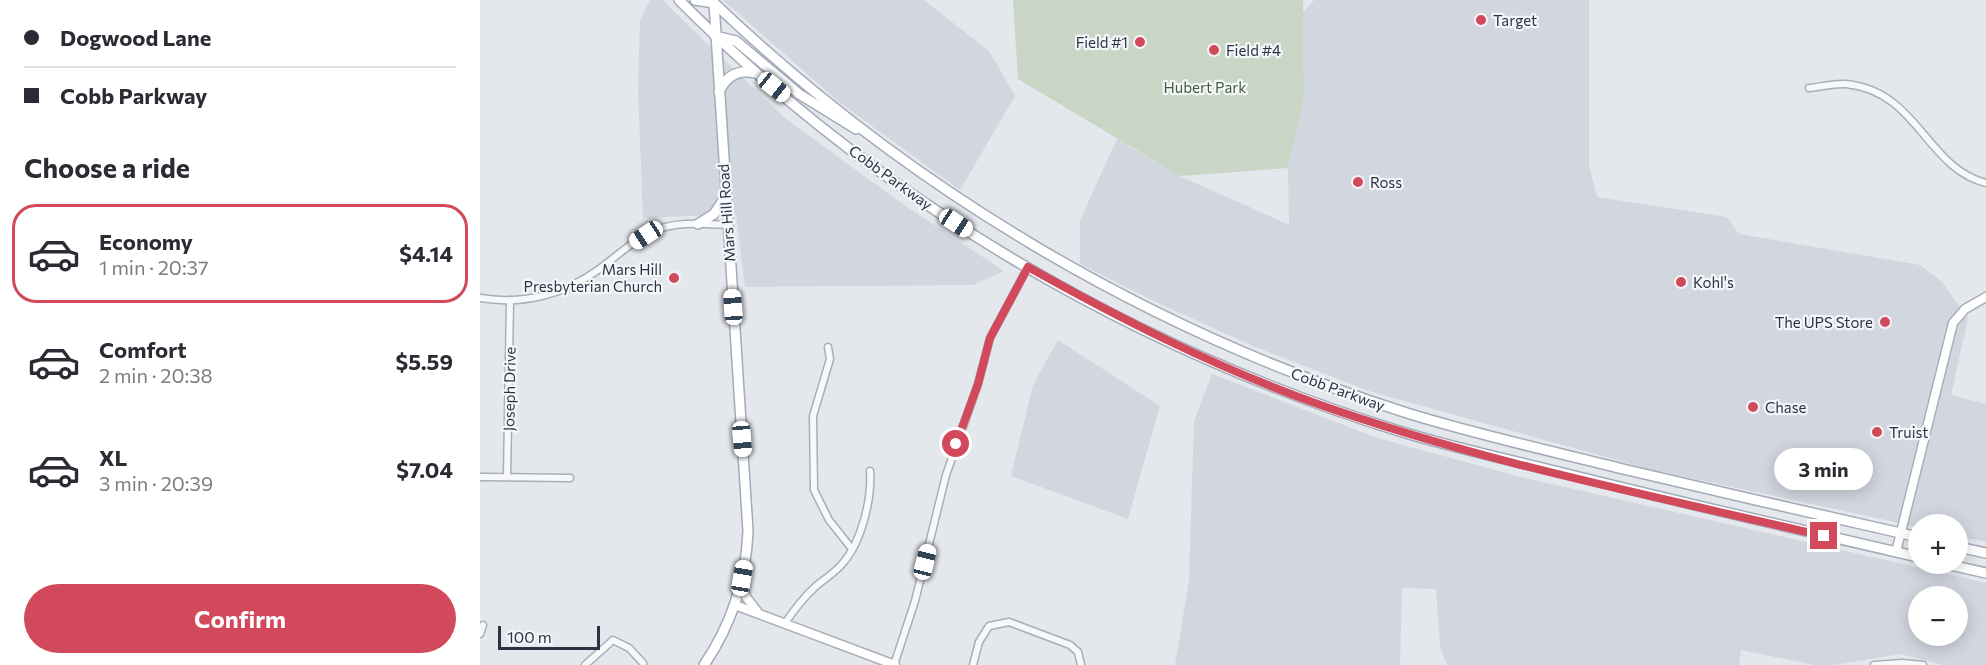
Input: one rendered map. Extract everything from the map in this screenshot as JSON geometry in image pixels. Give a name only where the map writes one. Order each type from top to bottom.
[{"type":"main road","name":"Cobb Parkway","points":[[678,0],[758,74],[819,124],[908,191],[1028,267],[1115,315],[1228,368],[1381,425],[1511,462],[1908,555]]},
{"type":"main road","points":[[695,0],[713,1]]},
{"type":"main road","name":"Cobb Parkway","points":[[713,1],[788,70],[875,138],[972,207],[1068,265],[1169,318],[1299,375],[1406,412],[1478,433],[1908,535]]},
{"type":"main road","name":"Mars Hill Road","points":[[704,665],[717,646],[735,605],[742,580],[748,519],[713,1]]},
{"type":"main road","points":[[715,36],[736,41],[814,105],[875,138]]},
{"type":"main road","points":[[718,94],[732,75],[744,71],[758,74]]},
{"type":"main road","points":[[698,224],[718,209],[725,197]]},
{"type":"main road","points":[[1968,549],[1986,553]]},
{"type":"main road","points":[[1968,569],[1986,573]]},
{"type":"street","points":[[1809,88],[1843,84],[1862,86],[1902,109],[1942,157],[1957,171],[1986,183]]},
{"type":"street","points":[[480,298],[510,300],[545,296],[580,282],[654,231],[698,224],[727,225]]},
{"type":"street","points":[[735,605],[894,665],[915,601],[946,475],[978,384],[990,338],[1028,267]]},
{"type":"street","points":[[1896,552],[1953,323],[1965,309],[1986,297]]},
{"type":"street","name":"Joseph Drive","points":[[507,477],[510,300]]},
{"type":"street","points":[[828,347],[830,359],[813,416],[814,490],[829,519],[852,549]]},
{"type":"street","points":[[785,623],[801,601],[842,565],[852,549],[871,484],[870,471]]},
{"type":"street","points":[[480,477],[570,478]]},
{"type":"street","points":[[742,580],[749,602],[762,615]]},
{"type":"street","points":[[973,665],[979,642],[989,626],[1009,622],[1070,645],[1078,652],[1081,665]]},
{"type":"street","points":[[480,634],[483,625]]},
{"type":"street","points":[[585,665],[613,640],[629,648],[643,663]]},
{"type":"street","points":[[1874,665],[1902,663],[1923,665]]},
{"type":"shaded area","points":[[650,0],[662,0],[786,119],[904,205],[1004,271],[973,285],[745,287],[736,214],[643,218],[638,90],[640,20]]},
{"type":"shaded area","points":[[723,0],[924,0],[989,51],[1015,96],[960,190],[839,102]]},
{"type":"shaded area","points":[[1314,0],[1589,0],[1589,165],[1597,197],[1727,217],[1739,234],[1920,265],[1942,282],[1968,318],[1951,395],[1986,404],[1986,542],[1968,538],[1968,514],[1908,514],[1908,525],[1649,469],[1372,392],[1255,347],[1080,264],[1080,220],[1117,139],[1180,176],[1289,225],[1288,168],[1304,97],[1303,12]]},
{"type":"shaded area","points":[[1058,340],[1160,406],[1128,519],[1011,476],[1033,385]]},
{"type":"shaded area","points":[[1212,374],[1377,438],[1521,477],[1908,565],[1908,574],[1947,574],[1986,583],[1986,665],[1943,665],[1901,654],[1834,665],[1814,665],[1741,650],[1739,665],[1447,665],[1440,647],[1436,589],[1402,588],[1400,665],[1175,665],[1189,580],[1194,421]]},
{"type":"green space","name":"Hubert Park","points":[[1013,0],[1303,0],[1304,97],[1288,168],[1180,176],[1018,79]]},
{"type":"place","name":"Target","points":[[1481,20]]},
{"type":"place","name":"Field #1","points":[[1140,42]]},
{"type":"place","name":"Field #4","points":[[1214,50]]},
{"type":"place","name":"Ross","points":[[1358,182]]},
{"type":"place","name":"Mars Hill Presbyterian Church","points":[[674,278]]},
{"type":"place","name":"Kohl's","points":[[1681,282]]},
{"type":"place","name":"The UPS Store","points":[[1885,322]]},
{"type":"place","name":"Chase","points":[[1753,407]]},
{"type":"place","name":"Truist","points":[[1877,432]]},
{"type":"route","points":[[956,444],[978,384],[990,338],[1028,267],[1115,315],[1188,350],[1317,404],[1400,432],[1511,462],[1824,536]]}]
